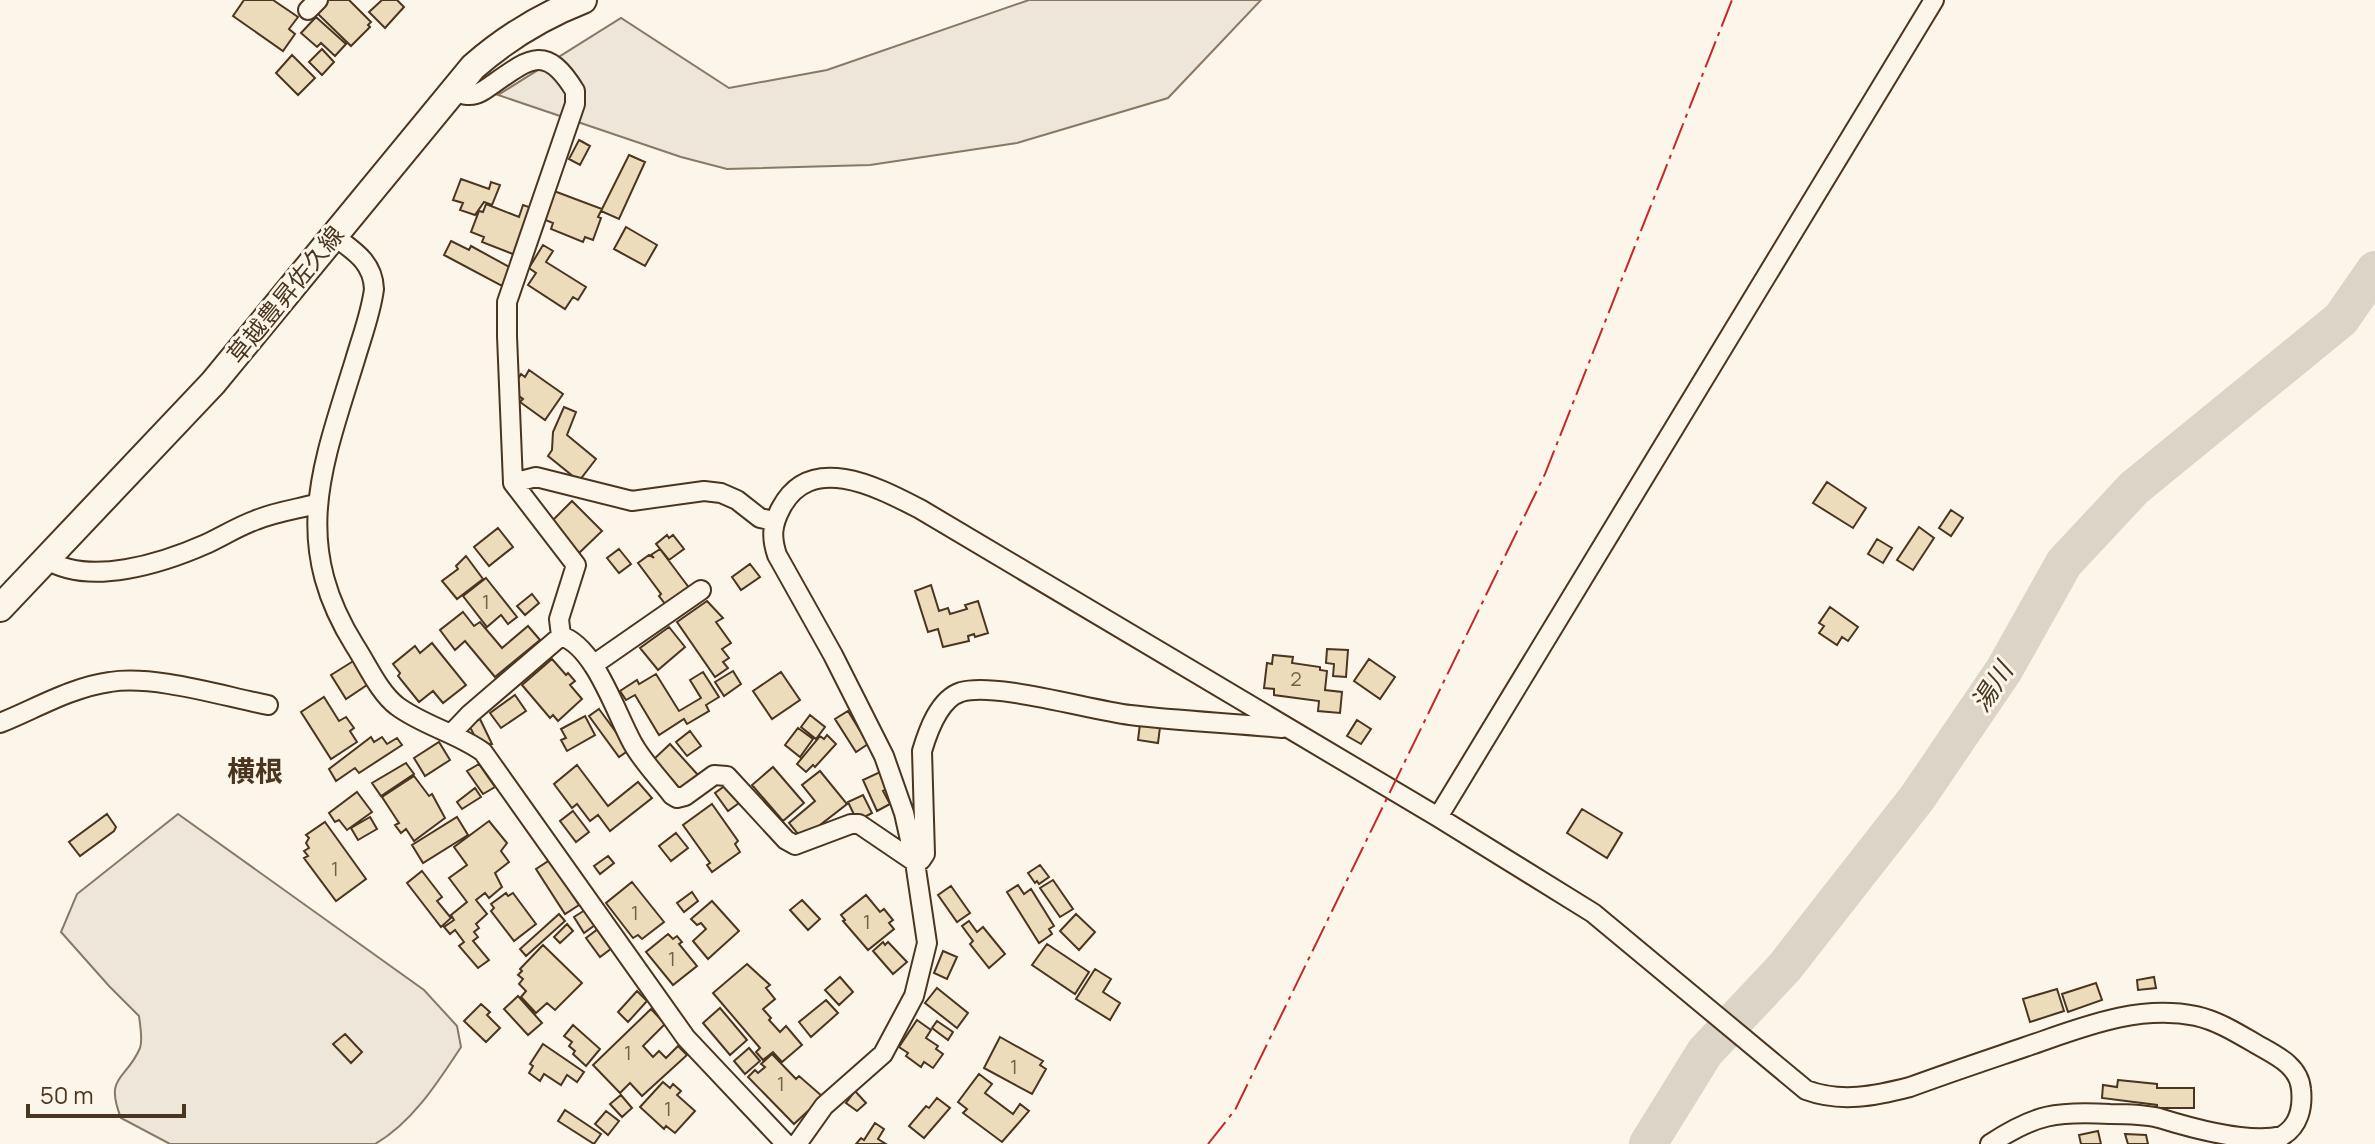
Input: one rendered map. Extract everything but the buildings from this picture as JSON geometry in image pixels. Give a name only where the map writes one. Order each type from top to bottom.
[{"type":"main road","name":"草越豊昇佐久線","points":[[0,608],[213,383],[451,91],[497,47],[533,23],[574,2]]},
{"type":"street","points":[[1438,817],[1934,0]]},
{"type":"street","points":[[451,91],[470,95],[483,91],[525,63],[541,58],[554,63],[575,91],[575,104],[507,302],[513,483],[576,565],[559,619],[561,636]]},
{"type":"street","points":[[334,236],[361,257],[371,270],[374,289],[325,457],[316,504],[316,530],[325,587],[340,622],[395,705],[431,727],[469,742],[483,752],[686,1038],[786,1144]]},
{"type":"street","points":[[513,483],[536,477],[632,501],[704,491],[721,493],[737,500],[760,518],[774,521]]},
{"type":"street","points":[[797,1144],[824,1106],[883,1054],[909,1009],[927,943],[904,813],[884,756],[833,655],[777,555],[772,532],[774,521],[794,490],[804,483],[823,478],[843,478],[870,485],[920,509],[1438,817],[1593,913],[1806,1090],[1845,1098],[1882,1095],[2093,1023],[2150,1012],[2198,1017],[2226,1027],[2278,1056],[2296,1071],[2301,1082],[2301,1110],[2294,1125],[2281,1137],[2264,1142],[2209,1137],[2140,1115],[2085,1113],[2050,1115],[2028,1121],[1990,1144]]},
{"type":"street","points":[[46,559],[58,567],[86,572],[135,567],[204,545],[257,519],[316,504]]},
{"type":"street","points":[[593,665],[701,590]]},
{"type":"street","points":[[561,636],[576,643],[593,665],[634,746],[672,795],[677,798],[685,796],[714,775],[727,776],[786,840],[795,845],[851,824],[859,824],[915,862]]},
{"type":"street","points":[[451,734],[561,636]]},
{"type":"street","points":[[0,723],[69,694],[109,682],[149,680],[268,705]]},
{"type":"street","points":[[915,862],[925,854],[922,751],[926,736],[943,707],[961,692],[986,689],[1128,715],[1289,728]]},
{"type":"shaded area","points":[[1029,0],[1261,0],[1168,98],[1017,143],[870,165],[727,169],[681,157],[498,95],[621,18],[729,88],[827,70]]},
{"type":"shaded area","points":[[178,814],[424,990],[457,1026],[461,1047],[443,1074],[401,1125],[375,1144],[170,1144],[121,1118],[116,1104],[116,1086],[140,1048],[139,1016],[61,932],[77,894]]},
{"type":"waterway","name":"湯川","points":[[1648,1144],[1705,1052],[1784,968],[1917,798],[2004,670],[2064,563],[2134,488],[2341,319],[2375,270]]},
{"type":"power","points":[[1208,1144],[1235,1110],[1545,474],[1732,0]]},
{"type":"district","name":"横根","points":[[255,771]]}]
